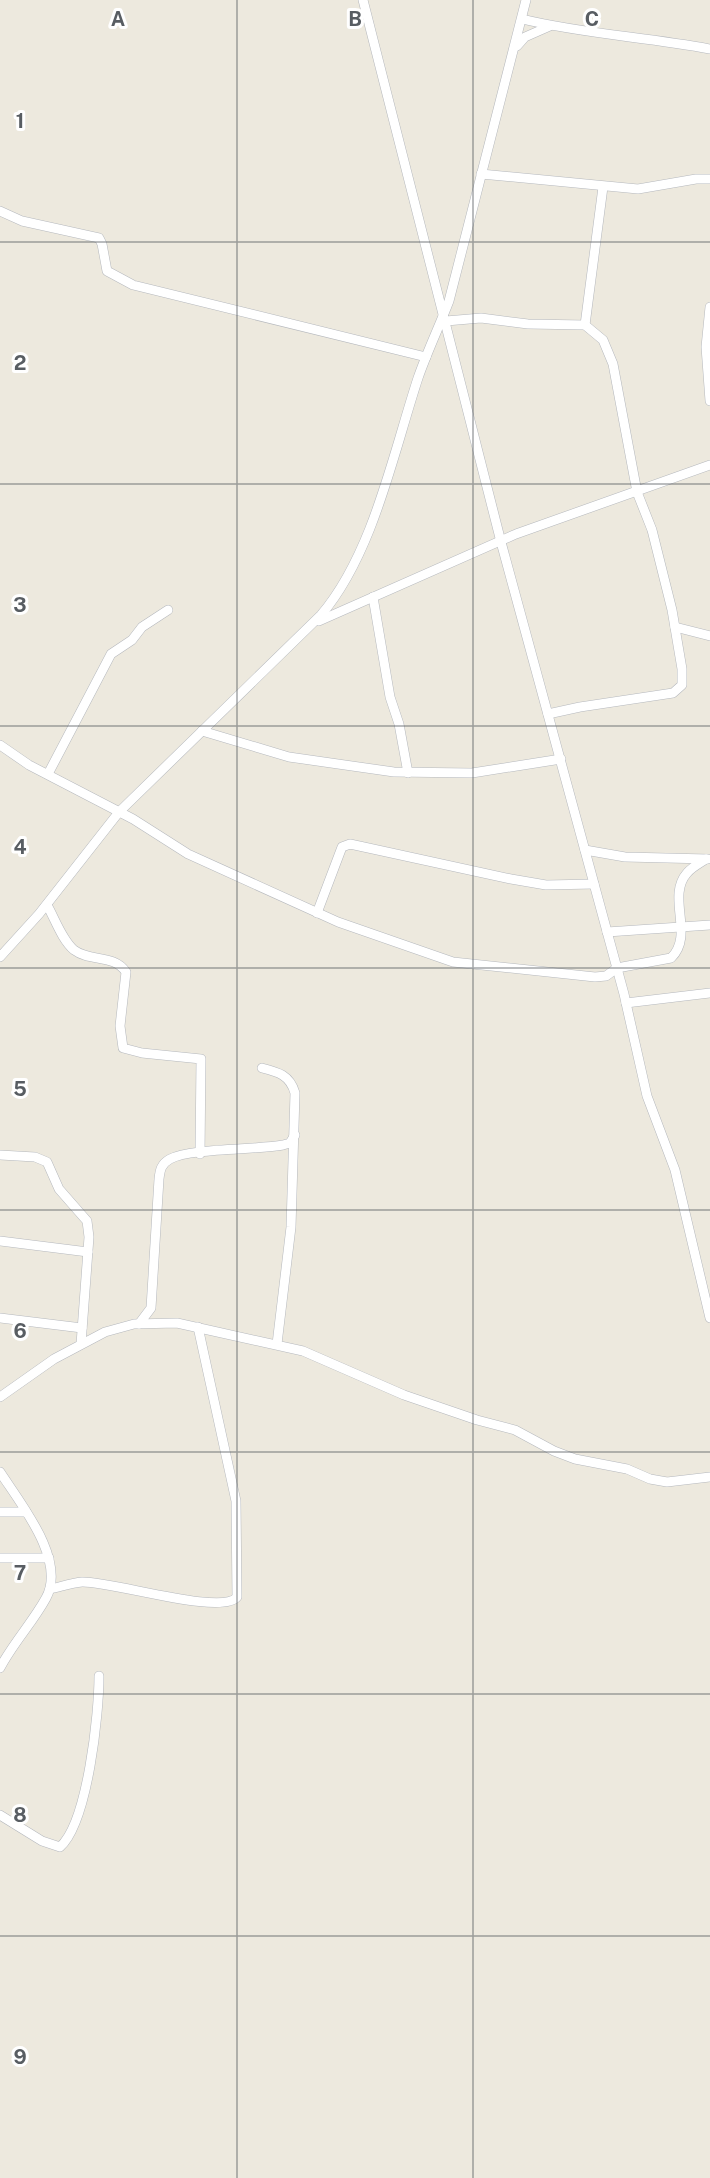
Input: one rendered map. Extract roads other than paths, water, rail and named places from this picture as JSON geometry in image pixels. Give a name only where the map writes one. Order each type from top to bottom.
[{"type":"street","points":[[363,0],[501,542],[617,968],[647,1096],[675,1170],[710,1318]]},
{"type":"street","points":[[0,957],[47,905],[119,812],[311,625],[334,599],[362,545],[426,357],[445,317],[526,0]]},
{"type":"street","points":[[522,19],[550,26],[647,37],[710,49]]},
{"type":"street","points":[[514,51],[525,37],[550,26]]},
{"type":"street","points":[[481,174],[638,189],[696,179],[710,179]]},
{"type":"street","points":[[585,325],[603,187]]},
{"type":"street","points":[[0,211],[22,221],[99,238],[107,271],[134,285],[426,357]]},
{"type":"street","points":[[710,307],[706,347],[710,401]]},
{"type":"street","points":[[445,317],[481,318],[528,324],[585,325],[603,340],[613,364],[637,492],[656,546],[675,627],[682,669],[682,686],[677,691],[548,714]]},
{"type":"street","points":[[311,625],[516,534],[710,465]]},
{"type":"street","points":[[374,597],[390,697],[399,724],[408,773]]},
{"type":"street","points":[[48,774],[111,654],[132,640],[142,627],[168,610]]},
{"type":"street","points":[[675,627],[710,636]]},
{"type":"street","points":[[202,731],[289,757],[408,773],[472,772],[561,759]]},
{"type":"street","points":[[0,745],[15,757],[119,812],[188,854],[317,913],[453,962],[595,977],[606,976],[617,968],[671,958],[679,948],[682,927],[679,895],[683,880],[686,873],[708,859]]},
{"type":"street","points":[[317,913],[342,848],[350,844],[546,885],[594,884]]},
{"type":"street","points":[[585,850],[625,857],[708,859]]},
{"type":"street","points":[[47,905],[62,933],[76,952],[120,964],[126,972],[120,1026],[123,1048],[202,1061],[200,1154]]},
{"type":"street","points":[[607,932],[710,925]]},
{"type":"street","points":[[626,1003],[710,993]]},
{"type":"street","points":[[262,1068],[280,1072],[293,1085],[295,1135],[291,1227],[277,1344]]},
{"type":"street","points":[[140,1324],[151,1308],[160,1170],[171,1159],[283,1145],[290,1143],[295,1135]]},
{"type":"street","points":[[0,1155],[35,1157],[47,1162],[59,1190],[87,1221],[88,1252],[81,1344]]},
{"type":"street","points":[[0,1241],[88,1252]]},
{"type":"street","points":[[701,1276],[710,1285]]},
{"type":"street","points":[[0,1318],[82,1328]]},
{"type":"street","points":[[0,1397],[29,1374],[81,1344],[118,1327],[166,1322],[303,1351],[422,1402],[515,1430],[554,1451],[575,1459],[627,1469],[650,1479],[667,1482],[710,1477]]},
{"type":"street","points":[[50,1589],[81,1582],[108,1584],[209,1603],[231,1603],[237,1597],[236,1502],[198,1327]]},
{"type":"street","points":[[0,1472],[26,1512],[49,1558],[50,1589],[4,1653],[0,1668]]},
{"type":"street","points":[[0,1512],[26,1512]]},
{"type":"street","points":[[0,1558],[49,1558]]},
{"type":"street","points":[[0,1815],[49,1844],[59,1847],[65,1842],[75,1818],[92,1755],[97,1730],[99,1676]]}]
